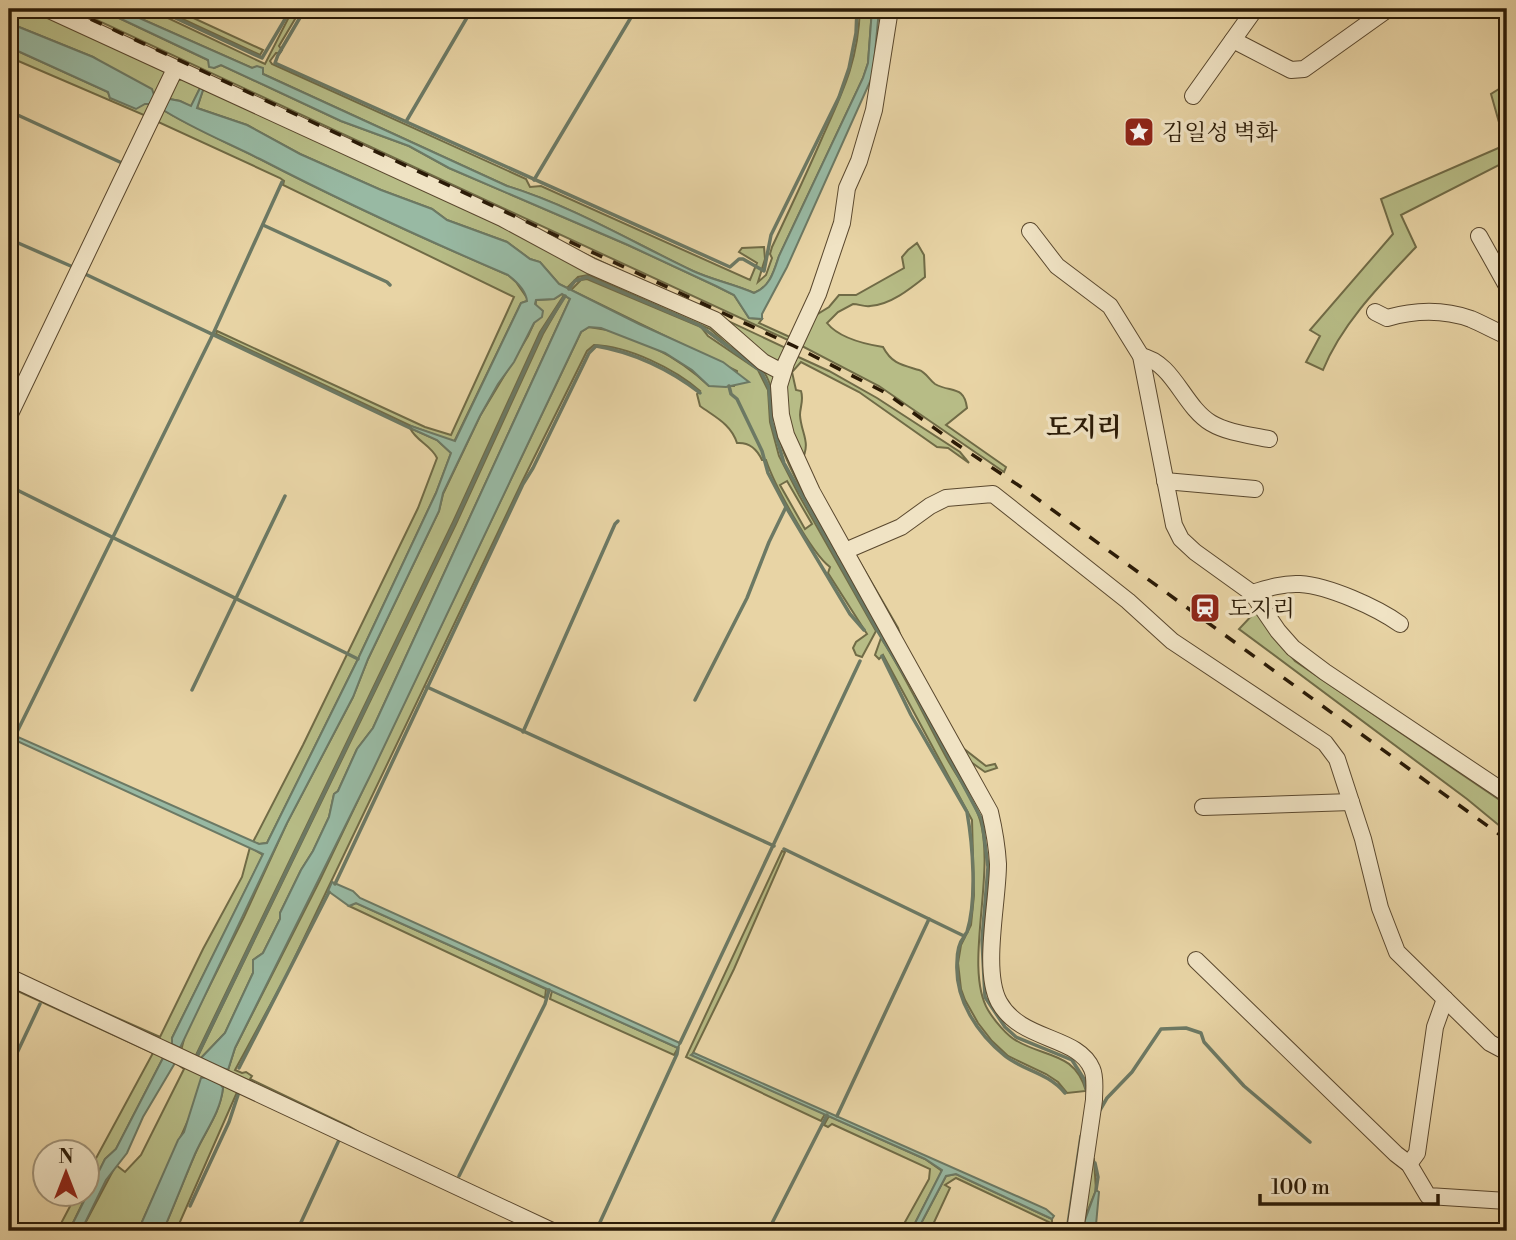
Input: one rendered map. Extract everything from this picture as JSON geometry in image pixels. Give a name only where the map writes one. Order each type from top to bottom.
[{"type":"street","points":[[47,9],[502,218],[591,265],[715,320],[763,362],[782,372]]},
{"type":"street","points":[[890,9],[874,110],[859,161],[847,188],[842,223],[818,293],[782,372],[779,398],[786,435],[812,492],[990,811],[998,866],[992,977],[999,1002],[1025,1029],[1079,1052],[1092,1069],[1094,1100],[1075,1231]]},
{"type":"street","points":[[1193,96],[1255,9]]},
{"type":"street","points":[[1233,40],[1291,70],[1304,69],[1388,9]]},
{"type":"street","points":[[9,416],[175,69]]},
{"type":"street","points":[[1030,231],[1057,266],[1110,306],[1140,356],[1174,524],[1181,539],[1252,593],[1293,648],[1325,673],[1507,794]]},
{"type":"street","points":[[1479,236],[1507,286]]},
{"type":"street","points":[[1375,312],[1387,318],[1411,311],[1438,312],[1470,319],[1507,336]]},
{"type":"street","points":[[1140,356],[1154,359],[1194,409],[1211,424],[1269,439]]},
{"type":"street","points":[[1165,481],[1255,489]]},
{"type":"street","points":[[845,551],[901,527],[946,498],[993,494],[1128,601],[1172,640],[1325,743],[1337,759],[1380,908],[1397,952],[1490,1043],[1507,1052]]},
{"type":"street","points":[[1252,593],[1272,586],[1299,584],[1320,587],[1389,616],[1400,624]]},
{"type":"street","points":[[1203,807],[1351,802]]},
{"type":"street","points":[[1196,960],[1409,1164],[1429,1196],[1507,1201]]},
{"type":"street","points":[[9,977],[552,1231]]},
{"type":"street","points":[[1409,1164],[1417,1153],[1435,1027],[1445,999]]},
{"type":"green space","points":[[9,9],[33,9],[164,71],[166,75],[155,98],[93,57],[9,23]]},
{"type":"green space","points":[[73,9],[100,9],[208,60],[214,68],[221,65],[341,121],[409,146],[449,168],[628,245],[734,295],[749,318],[762,319],[759,323],[792,338],[790,341]]},
{"type":"green space","points":[[119,9],[149,9],[265,64],[293,9],[301,9],[279,46],[282,50],[270,61],[272,64],[526,179],[530,187],[541,186],[750,280],[757,263],[739,252],[742,248],[764,247],[765,259],[758,282],[766,275],[772,258],[772,247],[843,91],[853,61],[860,9],[872,9],[868,63],[863,78],[771,278],[764,287],[754,293],[693,271],[578,214],[507,186],[263,74],[257,67],[252,68]]},
{"type":"green space","points":[[161,9],[174,9],[263,50],[260,55]]},
{"type":"green space","points":[[9,47],[108,92],[110,98],[151,104],[146,116],[9,57]]},
{"type":"green space","points":[[182,79],[201,86],[191,107],[180,101],[164,98],[176,81]]},
{"type":"green space","points":[[1507,84],[1507,161],[1401,215],[1416,247],[1352,320],[1323,370],[1306,362],[1320,336],[1310,330],[1393,234],[1381,199],[1503,146],[1504,140],[1491,94]]},
{"type":"green space","points":[[204,87],[704,321],[775,374],[776,398],[881,625],[877,629],[791,470],[780,442],[770,385],[760,367],[710,329],[588,275],[578,277],[567,288],[559,284],[540,262],[530,259],[507,242],[447,220],[432,209],[300,154],[247,125],[197,108]]},
{"type":"green space","points":[[160,108],[352,205],[508,275],[516,282],[527,301],[521,303],[454,442],[411,426],[216,334],[217,331],[425,427],[451,435],[514,297],[283,185],[284,181],[280,178],[156,121]]},
{"type":"green space","points":[[521,224],[788,349],[776,363],[736,338]]},
{"type":"green space","points":[[917,243],[924,255],[925,277],[892,300],[870,306],[853,304],[838,312],[827,323],[845,336],[883,347],[898,363],[921,371],[941,387],[960,393],[967,408],[946,425],[1006,467],[1004,472],[879,386],[798,344],[808,320],[829,307],[839,295],[856,295],[904,268],[902,257]]},
{"type":"green space","points":[[587,279],[701,327],[708,336],[758,370],[768,390],[770,422],[779,456],[876,631],[862,657],[856,655],[853,648],[856,642],[867,634],[828,573],[830,567],[813,548],[794,517],[766,460],[762,460],[749,445],[737,443],[727,426],[700,406],[697,394],[700,391],[650,360],[607,346],[594,345],[587,351],[522,482],[286,976],[235,1070],[246,1072],[252,1076],[250,1079],[350,1127],[390,1150],[567,1231],[561,1231],[9,970],[160,1037],[242,877],[250,847],[263,855],[172,1038],[182,1047],[185,1035],[287,823],[353,697],[480,416],[528,336],[534,323],[536,300],[554,299],[562,294],[564,295],[540,332],[453,522],[196,1055],[197,1058],[456,524],[543,334],[565,296],[570,299],[373,728],[357,749],[338,791],[334,794],[329,817],[280,913],[280,919],[263,953],[253,960],[253,973],[225,1033],[202,1057],[228,1070],[235,1048],[320,880],[581,332],[589,327],[622,334],[669,356],[709,386],[734,386],[737,371],[571,290],[581,280]],"holes":[[[787,481],[812,524],[805,529],[780,485]]]},
{"type":"green space","points":[[794,355],[877,398],[960,452],[969,463],[948,448],[937,447],[859,392],[801,362],[792,372],[796,390],[802,394],[800,415],[806,449],[801,462],[782,405]]},
{"type":"green space","points":[[410,428],[437,440],[451,453],[436,493],[267,843],[253,842],[418,508],[437,458]]},
{"type":"green space","points":[[854,552],[898,628],[905,649],[963,748],[986,766],[995,764],[997,768],[985,772],[968,760],[887,622]]},
{"type":"green space","points":[[1258,609],[1276,638],[1295,661],[1507,805],[1507,832],[1467,799],[1239,629]]},
{"type":"green space","points":[[881,638],[969,795],[980,820],[984,842],[984,867],[978,970],[981,992],[988,1010],[1013,1039],[1058,1058],[1075,1069],[1086,1091],[1067,1093],[1058,1082],[1046,1074],[1008,1056],[978,1023],[965,1000],[958,963],[961,945],[971,925],[974,895],[972,820],[883,655],[879,659],[875,655]]},
{"type":"green space","points":[[782,851],[785,852],[734,969],[692,1055],[825,1114],[821,1121],[686,1057]]},
{"type":"green space","points":[[356,903],[546,989],[545,998],[349,906]]},
{"type":"green space","points":[[9,981],[238,1090],[176,1231],[163,1231],[215,1114],[223,1088],[191,1114],[138,1231],[81,1231],[93,1208],[102,1208],[102,1191],[116,1165],[125,1172],[141,1155],[184,1069],[169,1058],[163,1058],[116,1149],[102,1165],[102,1147],[153,1053],[9,987]]},
{"type":"green space","points":[[552,991],[678,1048],[674,1055],[550,999]]},
{"type":"green space","points":[[829,1116],[925,1159],[942,1171],[911,1231],[900,1231],[929,1179],[930,1169],[832,1124],[828,1127],[824,1125]]},
{"type":"green space","points":[[1088,1157],[1094,1159],[1096,1190],[1082,1225]]},
{"type":"green space","points":[[956,1174],[1052,1219],[1052,1223],[1065,1223],[1065,1231],[1050,1231],[1051,1223],[956,1178],[945,1185],[950,1188],[930,1231],[917,1231],[946,1176]]},
{"type":"green space","points":[[69,1208],[80,1208],[69,1231],[57,1231]]},
{"type":"shaded area","points":[[100,9],[119,9],[252,68],[263,68],[263,74],[507,186],[578,214],[700,274],[754,293],[764,287],[771,278],[863,78],[868,63],[872,9],[879,9],[873,75],[762,319],[749,318],[734,295],[716,286],[449,168],[409,146],[341,121],[221,65],[209,67],[208,60]]},
{"type":"shaded area","points":[[9,23],[93,57],[152,89],[155,98],[151,104],[136,109],[110,98],[108,92],[9,47]]},
{"type":"shaded area","points":[[201,86],[204,87],[197,108],[247,125],[300,154],[432,209],[447,220],[507,242],[530,259],[540,262],[559,284],[723,362],[749,382],[726,387],[709,386],[692,370],[665,353],[601,328],[589,327],[581,332],[372,772],[235,1048],[228,1070],[201,1058],[225,1033],[253,973],[253,960],[263,953],[280,919],[280,913],[329,817],[334,794],[338,791],[357,749],[373,728],[570,299],[562,294],[554,299],[536,300],[535,304],[543,311],[542,317],[534,323],[514,362],[480,416],[353,697],[287,823],[180,1048],[172,1044],[172,1038],[263,854],[15,740],[9,748],[9,733],[259,844],[267,843],[358,659],[436,493],[451,453],[437,440],[410,428],[411,426],[455,441],[521,303],[527,301],[523,290],[508,275],[352,205],[160,108],[164,98],[191,106]]},
{"type":"shaded area","points":[[332,882],[353,891],[360,898],[680,1043],[678,1048],[356,903],[349,906],[328,891]]},
{"type":"shaded area","points":[[694,1053],[1046,1209],[1054,1216],[1052,1219],[956,1174],[946,1176],[917,1231],[911,1231],[942,1170],[925,1159],[691,1055]]},
{"type":"shaded area","points":[[163,1058],[175,1063],[143,1117],[127,1153],[102,1188],[102,1165],[116,1149]]},
{"type":"shaded area","points":[[208,1077],[218,1081],[223,1088],[221,1097],[163,1231],[138,1231],[184,1132],[201,1078]]},
{"type":"shaded area","points":[[1096,1190],[1099,1192],[1096,1225],[1166,1231],[1081,1231]]},
{"type":"shaded area","points":[[80,1208],[92,1208],[81,1231],[69,1231]]},
{"type":"waterway","points":[[156,9],[262,58],[291,9]]},
{"type":"waterway","points":[[305,9],[275,63],[730,267],[743,259],[764,271],[771,235],[839,97],[849,68],[856,33],[857,9]]},
{"type":"waterway","points":[[407,120],[472,9]]},
{"type":"waterway","points":[[534,180],[636,9]]},
{"type":"waterway","points":[[9,111],[122,163]]},
{"type":"waterway","points":[[15,736],[213,334],[282,182]]},
{"type":"waterway","points":[[263,225],[390,285]]},
{"type":"waterway","points":[[9,239],[73,267]]},
{"type":"waterway","points":[[83,273],[410,428]]},
{"type":"waterway","points":[[569,289],[575,281],[587,277],[699,325],[761,371],[769,388],[772,423],[784,463],[906,677]]},
{"type":"waterway","points":[[197,1056],[455,522],[542,332],[565,296]]},
{"type":"waterway","points":[[335,884],[523,484],[589,353],[596,346],[638,357],[677,377],[700,393]]},
{"type":"waterway","points":[[729,386],[762,451],[768,473],[786,507],[850,614],[864,630]]},
{"type":"waterway","points":[[9,486],[358,659]]},
{"type":"waterway","points":[[192,690],[285,496]]},
{"type":"waterway","points":[[695,700],[747,598],[786,507]]},
{"type":"waterway","points":[[523,732],[618,521]]},
{"type":"waterway","points":[[882,656],[911,715],[967,812],[973,873],[972,905],[967,932],[964,936],[929,919]]},
{"type":"waterway","points":[[680,1043],[860,661]]},
{"type":"waterway","points":[[427,687],[774,846]]},
{"type":"waterway","points":[[916,696],[982,820],[988,867],[982,940],[985,997],[1005,1027],[1016,1037],[1072,1060],[1084,1079],[1087,1091]]},
{"type":"waterway","points":[[784,849],[929,919],[837,1116]]},
{"type":"waterway","points":[[239,1068],[329,892]]},
{"type":"waterway","points":[[964,937],[958,952],[957,977],[964,1003],[977,1026],[1005,1056],[1051,1080],[1065,1093]]},
{"type":"waterway","points":[[459,1176],[545,1004],[549,990]]},
{"type":"waterway","points":[[9,1070],[40,1004]]},
{"type":"waterway","points":[[1100,1110],[1107,1098],[1132,1072],[1161,1029],[1186,1028],[1201,1033],[1204,1042],[1244,1086],[1310,1142]]},
{"type":"waterway","points":[[596,1231],[678,1048]]},
{"type":"waterway","points":[[190,1206],[229,1122],[239,1092]]},
{"type":"waterway","points":[[768,1231],[827,1115]]},
{"type":"waterway","points":[[1067,1231],[1081,1136]]},
{"type":"waterway","points":[[297,1231],[339,1140]]},
{"type":"waterway","points":[[1095,1163],[1098,1177],[1096,1190]]},
{"type":"railway","points":[[69,9],[794,346],[886,393],[1021,487],[1507,840]]},
{"type":"place","name":"김일성 벽화","points":[[1139,132]]},
{"type":"place","name":"도지리","points":[[1205,608]]},
{"type":"district","name":"도지리","points":[[1084,427]]}]
